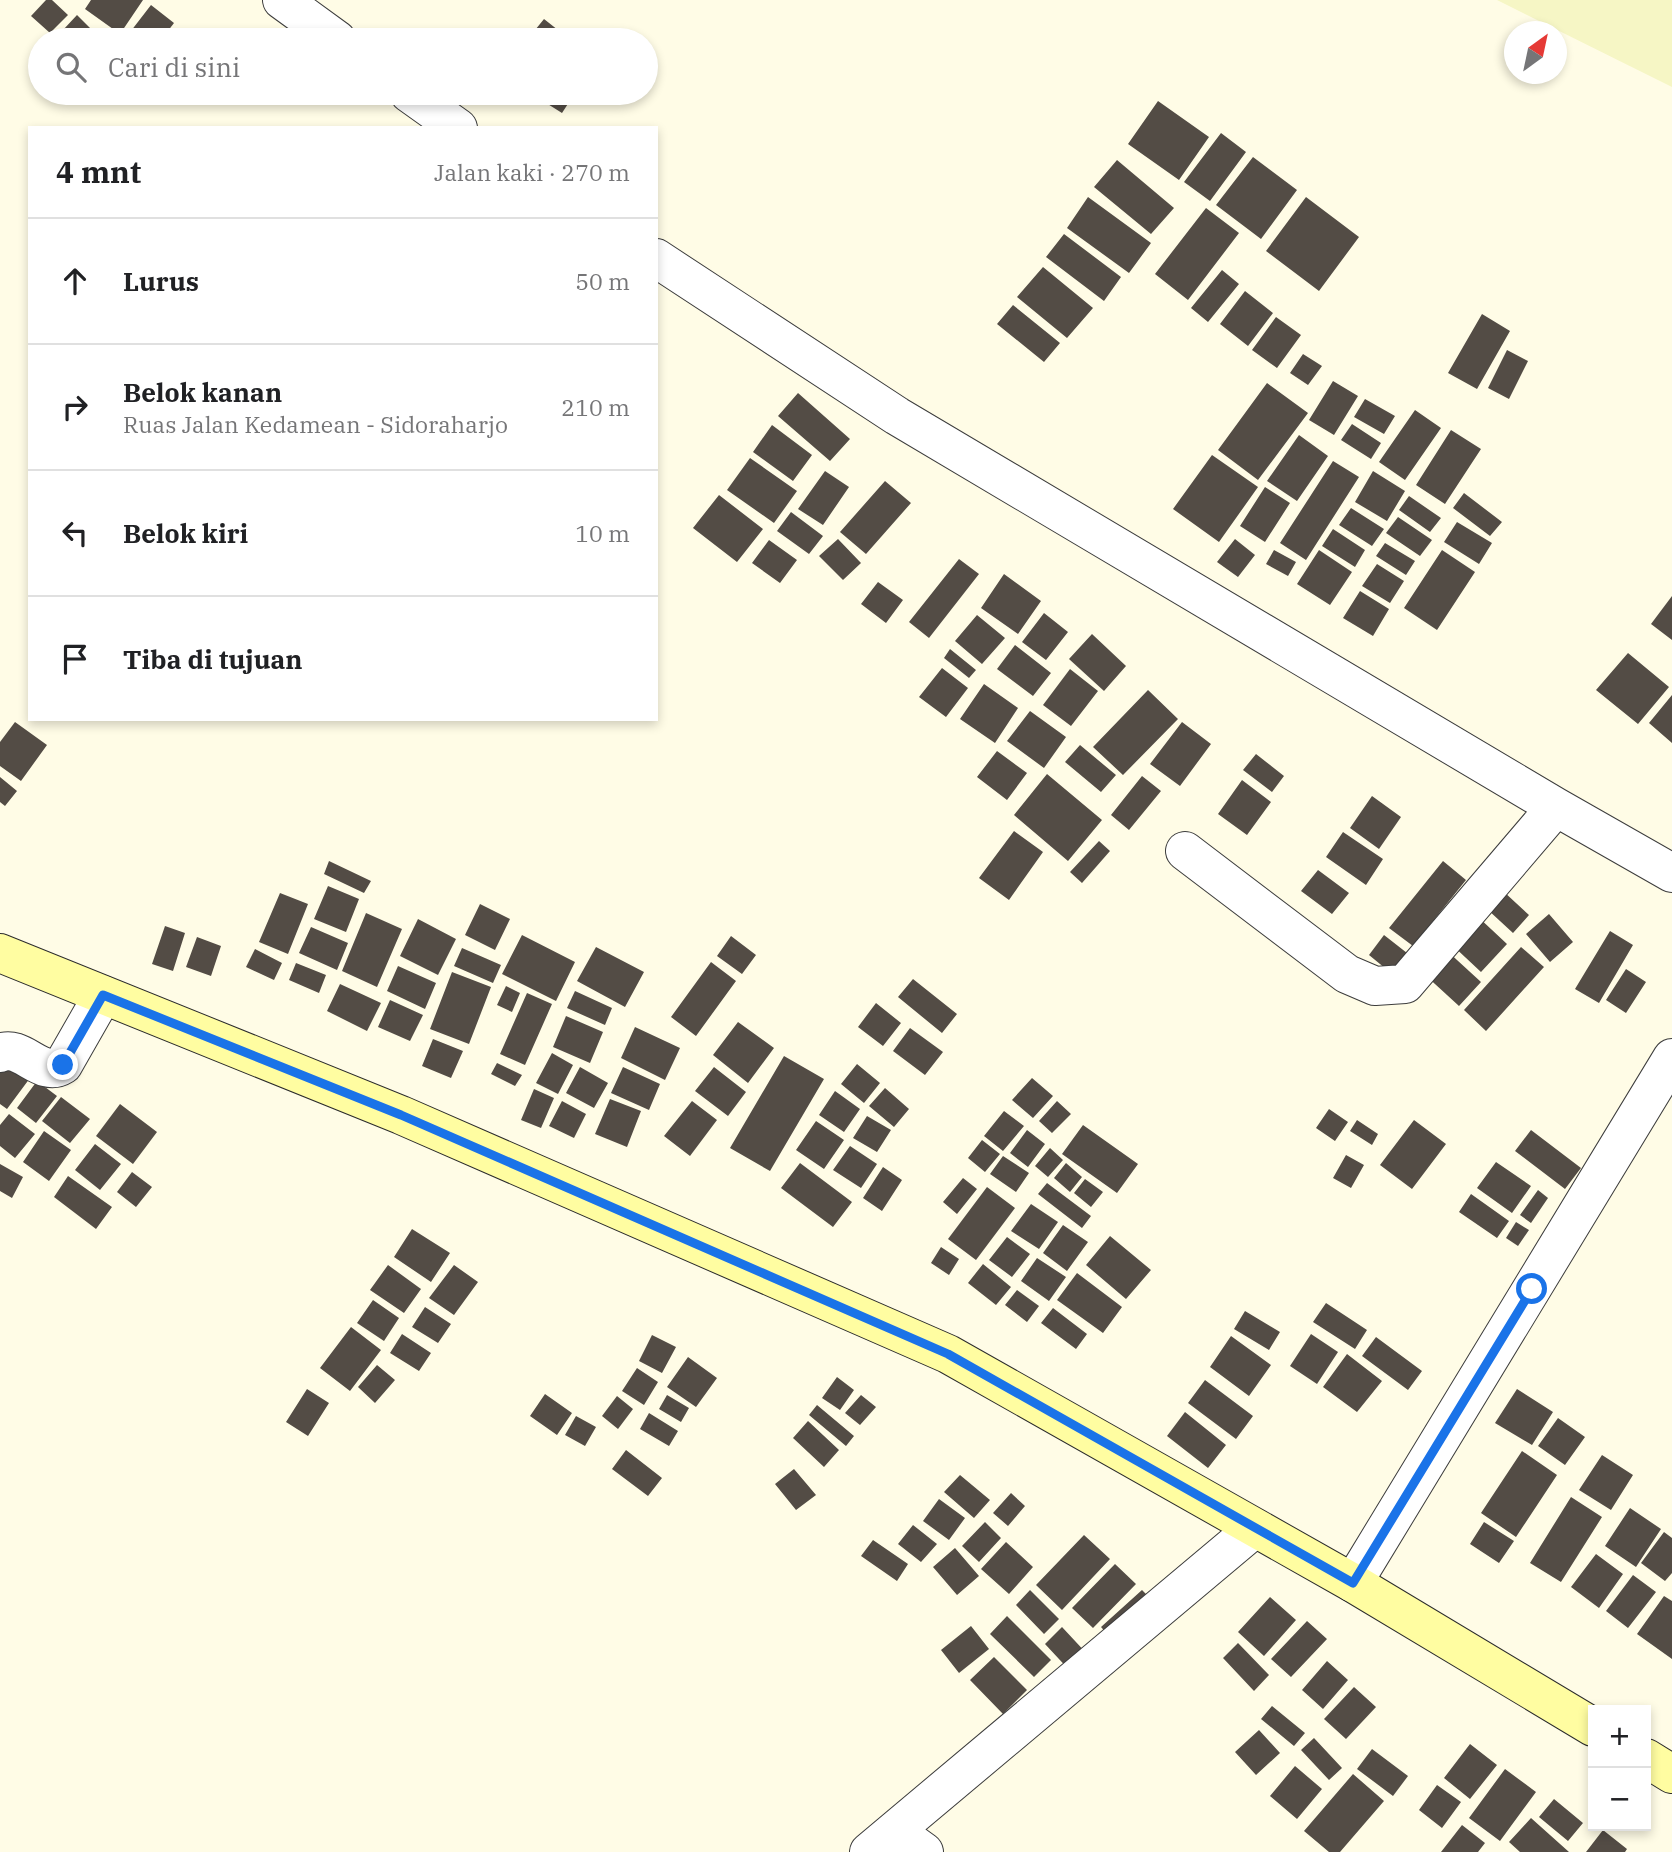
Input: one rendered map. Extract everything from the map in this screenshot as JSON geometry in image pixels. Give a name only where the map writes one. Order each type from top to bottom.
[{"type":"main road","points":[[0,953],[401,1115],[948,1354],[1353,1583],[1588,1724]]},
{"type":"main road","points":[[1651,1761],[1672,1774]]},
{"type":"street","points":[[282,0],[320,28]]},
{"type":"street","points":[[426,105],[455,126]]},
{"type":"street","points":[[658,259],[897,416],[1672,873]]},
{"type":"street","points":[[1185,851],[1347,974],[1375,986],[1405,984],[1556,807]]},
{"type":"street","points":[[0,1053],[12,1050],[48,1069],[57,1069],[63,1065],[103,995]]},
{"type":"street","points":[[1353,1583],[1672,1058]]},
{"type":"street","points":[[896,1845],[1255,1528]]},
{"type":"green space","points":[[1497,0],[1672,0],[1672,87],[1567,35],[1567,21],[1539,21]]},
{"type":"building","points":[[46,0],[52,0],[68,15],[55,28],[44,28],[31,16]]},
{"type":"building","points":[[91,0],[143,0],[124,28],[112,28],[85,9]]},
{"type":"building","points":[[151,5],[174,23],[170,28],[133,28]]},
{"type":"building","points":[[77,15],[90,28],[65,28]]},
{"type":"building","points":[[544,19],[555,28],[537,28]]},
{"type":"building","points":[[1158,101],[1209,137],[1179,180],[1128,144]]},
{"type":"building","points":[[549,105],[567,105],[562,113]]},
{"type":"building","points":[[1221,133],[1246,152],[1210,201],[1184,182]]},
{"type":"building","points":[[1253,157],[1297,190],[1261,239],[1216,205]]},
{"type":"building","points":[[1117,160],[1174,208],[1151,234],[1094,187]]},
{"type":"building","points":[[1088,197],[1151,243],[1129,273],[1067,228]]},
{"type":"building","points":[[1306,197],[1359,237],[1319,291],[1266,251]]},
{"type":"building","points":[[1206,208],[1239,233],[1188,300],[1155,274]]},
{"type":"building","points":[[1064,234],[1121,277],[1104,301],[1046,257]]},
{"type":"building","points":[[1043,267],[1093,308],[1067,338],[1017,297]]},
{"type":"building","points":[[1222,270],[1239,284],[1208,322],[1191,308]]},
{"type":"building","points":[[1245,291],[1273,313],[1248,346],[1220,324]]},
{"type":"building","points":[[1013,305],[1060,343],[1044,362],[997,324]]},
{"type":"building","points":[[1482,314],[1510,331],[1477,389],[1448,373]]},
{"type":"building","points":[[1276,317],[1301,335],[1277,368],[1252,350]]},
{"type":"building","points":[[1507,350],[1528,361],[1509,399],[1488,388]]},
{"type":"building","points":[[1303,354],[1322,366],[1308,385],[1290,373]]},
{"type":"building","points":[[1333,381],[1358,396],[1334,435],[1309,420]]},
{"type":"building","points":[[1267,383],[1308,413],[1258,480],[1218,450]]},
{"type":"building","points":[[798,393],[850,439],[830,461],[778,416]]},
{"type":"building","points":[[1365,399],[1395,416],[1384,434],[1354,417]]},
{"type":"building","points":[[1415,410],[1441,428],[1405,480],[1379,462]]},
{"type":"building","points":[[1352,424],[1381,443],[1371,459],[1341,440]]},
{"type":"building","points":[[772,425],[812,455],[793,481],[753,452]]},
{"type":"building","points":[[1451,430],[1481,449],[1445,504],[1416,485]]},
{"type":"building","points":[[1299,435],[1328,456],[1297,501],[1267,481]]},
{"type":"building","points":[[1212,455],[1258,487],[1219,542],[1173,509]]},
{"type":"building","points":[[750,458],[797,491],[774,523],[727,490]]},
{"type":"building","points":[[1333,461],[1359,477],[1306,560],[1280,543]]},
{"type":"building","points":[[825,471],[849,487],[823,525],[798,509]]},
{"type":"building","points":[[1373,471],[1405,491],[1387,521],[1355,502]]},
{"type":"building","points":[[885,481],[911,503],[866,554],[840,532]]},
{"type":"building","points":[[1265,487],[1290,503],[1265,542],[1240,526]]},
{"type":"building","points":[[1464,493],[1502,522],[1490,536],[1453,508]]},
{"type":"building","points":[[719,495],[763,529],[737,562],[693,528]]},
{"type":"building","points":[[1409,496],[1441,518],[1430,532],[1399,510]]},
{"type":"building","points":[[1351,508],[1384,529],[1372,546],[1339,525]]},
{"type":"building","points":[[791,512],[823,536],[809,554],[777,531]]},
{"type":"building","points":[[1398,517],[1432,540],[1420,556],[1386,533]]},
{"type":"building","points":[[1457,522],[1492,543],[1479,564],[1444,542]]},
{"type":"building","points":[[1333,529],[1365,550],[1355,567],[1322,546]]},
{"type":"building","points":[[838,539],[861,563],[843,580],[819,556]]},
{"type":"building","points":[[1235,539],[1255,555],[1238,577],[1217,562]]},
{"type":"building","points":[[769,540],[797,560],[780,583],[752,563]]},
{"type":"building","points":[[1385,543],[1415,561],[1406,575],[1376,556]]},
{"type":"building","points":[[1274,550],[1296,562],[1288,576],[1266,564]]},
{"type":"building","points":[[1319,550],[1352,572],[1330,605],[1297,584]]},
{"type":"building","points":[[1442,550],[1475,572],[1437,630],[1404,608]]},
{"type":"building","points":[[959,559],[979,574],[929,638],[909,622]]},
{"type":"building","points":[[1377,564],[1404,581],[1390,603],[1362,586]]},
{"type":"building","points":[[1004,574],[1041,601],[1018,634],[981,608]]},
{"type":"building","points":[[878,582],[903,600],[886,623],[861,604]]},
{"type":"building","points":[[1360,591],[1389,609],[1373,636],[1343,618]]},
{"type":"building","points":[[1672,596],[1672,640],[1651,624]]},
{"type":"building","points":[[1044,613],[1068,632],[1046,660],[1022,642]]},
{"type":"building","points":[[977,615],[1005,638],[982,664],[955,641]]},
{"type":"building","points":[[1092,634],[1126,666],[1104,691],[1069,659]]},
{"type":"building","points":[[1015,645],[1051,673],[1033,696],[997,669]]},
{"type":"building","points":[[950,649],[976,670],[969,678],[944,658]]},
{"type":"building","points":[[1628,653],[1669,687],[1638,724],[1596,690]]},
{"type":"building","points":[[942,668],[968,688],[946,717],[919,697]]},
{"type":"building","points":[[1070,669],[1098,691],[1071,726],[1043,705]]},
{"type":"building","points":[[984,684],[1018,708],[995,743],[960,719]]},
{"type":"building","points":[[1148,690],[1178,719],[1123,775],[1093,747]]},
{"type":"building","points":[[1672,695],[1672,743],[1649,723]]},
{"type":"building","points":[[1030,711],[1066,737],[1044,768],[1007,741]]},
{"type":"building","points":[[15,722],[47,745],[21,781],[0,766],[0,742]]},
{"type":"building","points":[[1182,722],[1211,744],[1180,786],[1150,764]]},
{"type":"building","points":[[1080,745],[1116,775],[1101,792],[1065,762]]},
{"type":"building","points":[[997,751],[1027,773],[1007,800],[977,777]]},
{"type":"building","points":[[1256,754],[1284,776],[1272,792],[1243,770]]},
{"type":"building","points":[[1047,774],[1102,820],[1068,861],[1014,815]]},
{"type":"building","points":[[1142,776],[1161,791],[1129,830],[1111,815]]},
{"type":"building","points":[[0,777],[17,791],[5,806],[0,802]]},
{"type":"building","points":[[1242,780],[1271,802],[1247,835],[1218,814]]},
{"type":"building","points":[[1372,796],[1401,817],[1379,849],[1350,828]]},
{"type":"building","points":[[1014,831],[1043,852],[1009,900],[979,878]]},
{"type":"building","points":[[1343,832],[1383,859],[1366,885],[1326,857]]},
{"type":"building","points":[[1099,841],[1110,851],[1082,883],[1070,872]]},
{"type":"building","points":[[329,861],[371,881],[364,893],[324,874]]},
{"type":"building","points":[[1443,861],[1466,880],[1413,946],[1389,928]]},
{"type":"building","points":[[1318,870],[1349,893],[1332,914],[1301,891]]},
{"type":"building","points":[[328,886],[359,899],[346,932],[314,919]]},
{"type":"building","points":[[1503,891],[1529,915],[1513,933],[1487,909]]},
{"type":"building","points":[[280,893],[308,904],[288,954],[259,942]]},
{"type":"building","points":[[480,904],[510,919],[495,950],[465,935]]},
{"type":"building","points":[[366,913],[402,929],[377,987],[342,971]]},
{"type":"building","points":[[1549,914],[1573,942],[1550,962],[1526,934]]},
{"type":"building","points":[[1476,915],[1507,944],[1481,972],[1450,943]]},
{"type":"building","points":[[418,919],[456,939],[438,975],[400,956]]},
{"type":"building","points":[[165,926],[185,933],[173,971],[152,964]]},
{"type":"building","points":[[311,927],[348,943],[337,970],[299,953]]},
{"type":"building","points":[[1610,931],[1633,945],[1599,1003],[1575,989]]},
{"type":"building","points":[[522,935],[575,962],[556,1001],[502,974]]},
{"type":"building","points":[[1384,935],[1407,953],[1391,973],[1369,955]]},
{"type":"building","points":[[731,936],[756,955],[742,974],[717,956]]},
{"type":"building","points":[[197,937],[221,946],[211,976],[186,967]]},
{"type":"building","points":[[596,947],[644,972],[625,1007],[577,981]]},
{"type":"building","points":[[1521,947],[1544,967],[1486,1031],[1464,1010]]},
{"type":"building","points":[[462,948],[501,965],[493,983],[454,966]]},
{"type":"building","points":[[255,949],[282,963],[274,980],[246,967]]},
{"type":"building","points":[[1445,949],[1481,982],[1459,1006],[1423,973]]},
{"type":"building","points":[[711,962],[736,981],[696,1036],[671,1017]]},
{"type":"building","points":[[296,963],[326,975],[319,993],[289,980]]},
{"type":"building","points":[[398,966],[436,983],[425,1009],[387,991]]},
{"type":"building","points":[[1626,969],[1646,982],[1626,1013],[1606,1000]]},
{"type":"building","points":[[452,972],[491,987],[469,1044],[430,1029]]},
{"type":"building","points":[[913,979],[957,1014],[942,1033],[898,997]]},
{"type":"building","points":[[340,984],[381,1003],[367,1031],[327,1011]]},
{"type":"building","points":[[506,986],[520,993],[512,1012],[497,1005]]},
{"type":"building","points":[[575,991],[612,1008],[605,1025],[567,1008]]},
{"type":"building","points":[[527,993],[552,1004],[525,1065],[500,1054]]},
{"type":"building","points":[[390,1000],[423,1015],[410,1041],[378,1027]]},
{"type":"building","points":[[876,1003],[901,1023],[883,1046],[858,1027]]},
{"type":"building","points":[[566,1016],[603,1032],[590,1063],[553,1047]]},
{"type":"building","points":[[738,1022],[774,1048],[748,1083],[713,1055]]},
{"type":"building","points":[[635,1027],[680,1048],[665,1080],[621,1058]]},
{"type":"building","points":[[910,1028],[943,1052],[925,1075],[893,1051]]},
{"type":"building","points":[[433,1039],[463,1051],[451,1078],[422,1066]]},
{"type":"building","points":[[552,1053],[573,1065],[558,1094],[536,1083]]},
{"type":"building","points":[[784,1056],[824,1079],[770,1171],[730,1148]]},
{"type":"building","points":[[7,1060],[30,1078],[7,1109],[0,1104],[0,1070]]},
{"type":"building","points":[[497,1063],[522,1075],[515,1086],[491,1074]]},
{"type":"building","points":[[857,1064],[880,1083],[864,1103],[841,1084]]},
{"type":"building","points":[[580,1067],[608,1083],[594,1108],[566,1093]]},
{"type":"building","points":[[623,1067],[660,1084],[649,1110],[611,1093]]},
{"type":"building","points":[[714,1067],[746,1092],[728,1116],[695,1091]]},
{"type":"building","points":[[1032,1078],[1053,1096],[1033,1118],[1012,1100]]},
{"type":"building","points":[[37,1081],[57,1096],[36,1123],[17,1108]]},
{"type":"building","points":[[885,1088],[909,1109],[894,1127],[869,1106]]},
{"type":"building","points":[[534,1089],[554,1098],[541,1128],[521,1120]]},
{"type":"building","points":[[835,1091],[860,1109],[844,1132],[819,1115]]},
{"type":"building","points":[[61,1097],[90,1119],[70,1143],[42,1121]]},
{"type":"building","points":[[610,1099],[641,1111],[627,1147],[595,1134]]},
{"type":"building","points":[[562,1101],[586,1114],[574,1138],[549,1126]]},
{"type":"building","points":[[692,1101],[717,1120],[690,1156],[664,1136]]},
{"type":"building","points":[[1057,1101],[1071,1114],[1052,1133],[1039,1121]]},
{"type":"building","points":[[120,1104],[157,1132],[133,1164],[96,1136]]},
{"type":"building","points":[[1329,1109],[1348,1122],[1335,1141],[1316,1128]]},
{"type":"building","points":[[1004,1111],[1024,1126],[1003,1151],[984,1136]]},
{"type":"building","points":[[9,1114],[35,1134],[15,1158],[0,1146],[0,1125]]},
{"type":"building","points":[[867,1116],[891,1130],[877,1152],[853,1138]]},
{"type":"building","points":[[1357,1120],[1378,1134],[1372,1145],[1350,1131]]},
{"type":"building","points":[[1414,1120],[1446,1144],[1412,1189],[1380,1165]]},
{"type":"building","points":[[816,1121],[844,1140],[824,1169],[796,1150]]},
{"type":"building","points":[[1083,1125],[1138,1164],[1117,1193],[1062,1154]]},
{"type":"building","points":[[1027,1130],[1045,1144],[1028,1167],[1010,1153]]},
{"type":"building","points":[[1531,1130],[1581,1168],[1565,1189],[1515,1151]]},
{"type":"building","points":[[44,1131],[71,1150],[49,1181],[23,1162]]},
{"type":"building","points":[[982,1140],[1000,1154],[985,1172],[968,1158]]},
{"type":"building","points":[[95,1144],[121,1164],[100,1190],[75,1170]]},
{"type":"building","points":[[850,1146],[877,1164],[861,1188],[833,1170]]},
{"type":"building","points":[[1050,1148],[1063,1160],[1048,1177],[1035,1166]]},
{"type":"building","points":[[1346,1155],[1364,1165],[1351,1188],[1333,1178]]},
{"type":"building","points":[[1003,1156],[1029,1173],[1016,1192],[990,1174]]},
{"type":"building","points":[[1496,1162],[1531,1186],[1512,1213],[1477,1188]]},
{"type":"building","points":[[800,1163],[852,1202],[833,1227],[781,1188]]},
{"type":"building","points":[[1066,1163],[1082,1177],[1070,1192],[1054,1178]]},
{"type":"building","points":[[0,1164],[23,1177],[12,1198],[0,1191]]},
{"type":"building","points":[[883,1167],[902,1180],[882,1211],[863,1198]]},
{"type":"building","points":[[132,1172],[152,1187],[136,1207],[117,1192]]},
{"type":"building","points":[[68,1176],[112,1207],[96,1229],[54,1197]]},
{"type":"building","points":[[963,1178],[977,1189],[957,1214],[943,1202]]},
{"type":"building","points":[[1085,1179],[1103,1192],[1091,1207],[1074,1193]]},
{"type":"building","points":[[1047,1183],[1091,1216],[1082,1228],[1038,1194]]},
{"type":"building","points":[[987,1187],[1015,1208],[976,1260],[948,1239]]},
{"type":"building","points":[[1538,1190],[1548,1198],[1531,1223],[1520,1215]]},
{"type":"building","points":[[1471,1194],[1509,1221],[1497,1238],[1459,1212]]},
{"type":"building","points":[[1031,1204],[1058,1222],[1039,1249],[1011,1231]]},
{"type":"building","points":[[1516,1222],[1529,1230],[1518,1246],[1506,1238]]},
{"type":"building","points":[[1063,1225],[1088,1242],[1067,1271],[1043,1253]]},
{"type":"building","points":[[412,1229],[450,1253],[431,1282],[394,1257]]},
{"type":"building","points":[[1110,1236],[1151,1270],[1126,1299],[1086,1265]]},
{"type":"building","points":[[1007,1237],[1030,1254],[1012,1277],[989,1260]]},
{"type":"building","points":[[941,1247],[959,1259],[949,1275],[931,1263]]},
{"type":"building","points":[[1037,1258],[1066,1277],[1049,1301],[1021,1281]]},
{"type":"building","points":[[983,1264],[1011,1287],[996,1305],[968,1283]]},
{"type":"building","points":[[388,1265],[421,1289],[404,1313],[370,1290]]},
{"type":"building","points":[[454,1265],[478,1282],[454,1315],[429,1298]]},
{"type":"building","points":[[1077,1273],[1122,1307],[1103,1333],[1057,1300]]},
{"type":"building","points":[[1017,1290],[1039,1306],[1027,1322],[1005,1305]]},
{"type":"building","points":[[373,1300],[399,1318],[384,1341],[357,1323]]},
{"type":"building","points":[[1326,1303],[1367,1330],[1355,1349],[1313,1322]]},
{"type":"building","points":[[425,1307],[451,1324],[438,1343],[412,1327]]},
{"type":"building","points":[[1053,1308],[1087,1334],[1076,1349],[1041,1323]]},
{"type":"building","points":[[1245,1311],[1280,1332],[1269,1350],[1234,1329]]},
{"type":"building","points":[[351,1327],[381,1350],[350,1391],[320,1368]]},
{"type":"building","points":[[402,1334],[431,1353],[419,1371],[390,1353]]},
{"type":"building","points":[[1311,1334],[1338,1352],[1317,1384],[1290,1366]]},
{"type":"building","points":[[652,1335],[676,1347],[662,1373],[639,1361]]},
{"type":"building","points":[[1231,1336],[1271,1365],[1249,1396],[1210,1367]]},
{"type":"building","points":[[1376,1337],[1422,1371],[1408,1390],[1362,1356]]},
{"type":"building","points":[[1347,1354],[1382,1381],[1357,1412],[1323,1387]]},
{"type":"building","points":[[688,1357],[717,1378],[696,1407],[667,1387]]},
{"type":"building","points":[[377,1365],[395,1380],[375,1403],[358,1387]]},
{"type":"building","points":[[637,1368],[658,1382],[644,1405],[622,1391]]},
{"type":"building","points":[[837,1377],[854,1390],[840,1410],[822,1398]]},
{"type":"building","points":[[1205,1380],[1253,1416],[1236,1439],[1188,1403]]},
{"type":"building","points":[[307,1389],[329,1403],[308,1436],[286,1422]]},
{"type":"building","points":[[1517,1389],[1553,1412],[1532,1445],[1495,1423]]},
{"type":"building","points":[[545,1394],[572,1413],[557,1435],[530,1416]]},
{"type":"building","points":[[667,1395],[689,1408],[681,1422],[659,1409]]},
{"type":"building","points":[[861,1395],[876,1407],[860,1425],[845,1413]]},
{"type":"building","points":[[617,1396],[633,1409],[618,1429],[602,1416]]},
{"type":"building","points":[[817,1405],[854,1436],[846,1446],[809,1415]]},
{"type":"building","points":[[1185,1412],[1226,1445],[1208,1468],[1167,1436]]},
{"type":"building","points":[[649,1413],[678,1431],[669,1446],[640,1429]]},
{"type":"building","points":[[576,1416],[596,1427],[585,1446],[565,1435]]},
{"type":"building","points":[[1558,1418],[1585,1437],[1565,1465],[1538,1446]]},
{"type":"building","points":[[808,1421],[839,1450],[824,1467],[793,1438]]},
{"type":"building","points":[[626,1450],[662,1478],[648,1496],[612,1469]]},
{"type":"building","points":[[1522,1451],[1557,1475],[1516,1537],[1481,1513]]},
{"type":"building","points":[[1602,1455],[1633,1475],[1611,1510],[1579,1490]]},
{"type":"building","points":[[794,1469],[816,1495],[796,1510],[775,1484]]},
{"type":"building","points":[[960,1475],[990,1500],[974,1518],[944,1492]]},
{"type":"building","points":[[1011,1493],[1025,1506],[1008,1526],[993,1513]]},
{"type":"building","points":[[1571,1497],[1602,1517],[1561,1582],[1530,1563]]},
{"type":"building","points":[[939,1499],[965,1518],[949,1540],[923,1521]]},
{"type":"building","points":[[1630,1508],[1661,1529],[1636,1567],[1605,1546]]},
{"type":"building","points":[[985,1522],[1001,1538],[979,1562],[962,1546]]},
{"type":"building","points":[[1484,1522],[1514,1541],[1499,1563],[1470,1544]]},
{"type":"building","points":[[913,1525],[937,1544],[921,1562],[898,1544]]},
{"type":"building","points":[[1664,1532],[1672,1538],[1672,1573],[1665,1581],[1641,1563]]},
{"type":"building","points":[[1084,1535],[1110,1559],[1062,1610],[1036,1585]]},
{"type":"building","points":[[873,1540],[908,1564],[897,1581],[861,1556]]},
{"type":"building","points":[[1006,1542],[1033,1567],[1009,1594],[981,1569]]},
{"type":"building","points":[[955,1548],[979,1576],[957,1595],[933,1567]]},
{"type":"building","points":[[1596,1554],[1623,1574],[1599,1608],[1571,1587]]},
{"type":"building","points":[[1115,1564],[1136,1584],[1093,1628],[1072,1608]]},
{"type":"building","points":[[1633,1575],[1656,1592],[1628,1628],[1606,1611]]},
{"type":"building","points":[[1030,1590],[1059,1619],[1044,1634],[1016,1605]]},
{"type":"building","points":[[1142,1590],[1157,1605],[1115,1643],[1101,1627]]},
{"type":"building","points":[[1664,1596],[1672,1601],[1672,1659],[1637,1634]]},
{"type":"building","points":[[1270,1597],[1296,1620],[1264,1656],[1238,1632]]},
{"type":"building","points":[[1007,1616],[1051,1660],[1034,1677],[990,1634]]},
{"type":"building","points":[[1307,1621],[1327,1639],[1291,1677],[1271,1659]]},
{"type":"building","points":[[971,1626],[989,1649],[959,1673],[941,1650]]},
{"type":"building","points":[[1062,1627],[1089,1656],[1072,1673],[1045,1644]]},
{"type":"building","points":[[1238,1643],[1269,1675],[1254,1691],[1223,1658]]},
{"type":"building","points":[[994,1657],[1027,1690],[1003,1714],[970,1680]]},
{"type":"building","points":[[1327,1661],[1348,1680],[1323,1709],[1302,1690]]},
{"type":"building","points":[[1354,1687],[1376,1707],[1346,1739],[1324,1719]]},
{"type":"building","points":[[1272,1706],[1305,1733],[1294,1746],[1261,1719]]},
{"type":"building","points":[[1259,1730],[1280,1753],[1256,1775],[1235,1752]]},
{"type":"building","points":[[1314,1738],[1342,1768],[1329,1780],[1301,1750]]},
{"type":"building","points":[[1470,1744],[1497,1765],[1470,1799],[1444,1778]]},
{"type":"building","points":[[1372,1749],[1408,1776],[1393,1796],[1357,1769]]},
{"type":"building","points":[[1295,1766],[1322,1789],[1297,1819],[1270,1796]]},
{"type":"building","points":[[1505,1769],[1536,1792],[1500,1841],[1469,1818]]},
{"type":"building","points":[[1353,1774],[1384,1801],[1340,1852],[1329,1852],[1304,1831]]},
{"type":"building","points":[[1437,1785],[1461,1802],[1442,1828],[1419,1810]]},
{"type":"building","points":[[1554,1799],[1583,1823],[1568,1841],[1539,1817]]},
{"type":"building","points":[[1531,1818],[1569,1852],[1520,1852],[1509,1842]]},
{"type":"building","points":[[1462,1825],[1485,1843],[1478,1852],[1441,1852]]},
{"type":"building","points":[[1602,1831],[1627,1849],[1625,1852],[1586,1852]]},
{"type":"route","points":[[63,1065],[103,995],[401,1115],[948,1354],[1353,1583],[1532,1289]]}]
